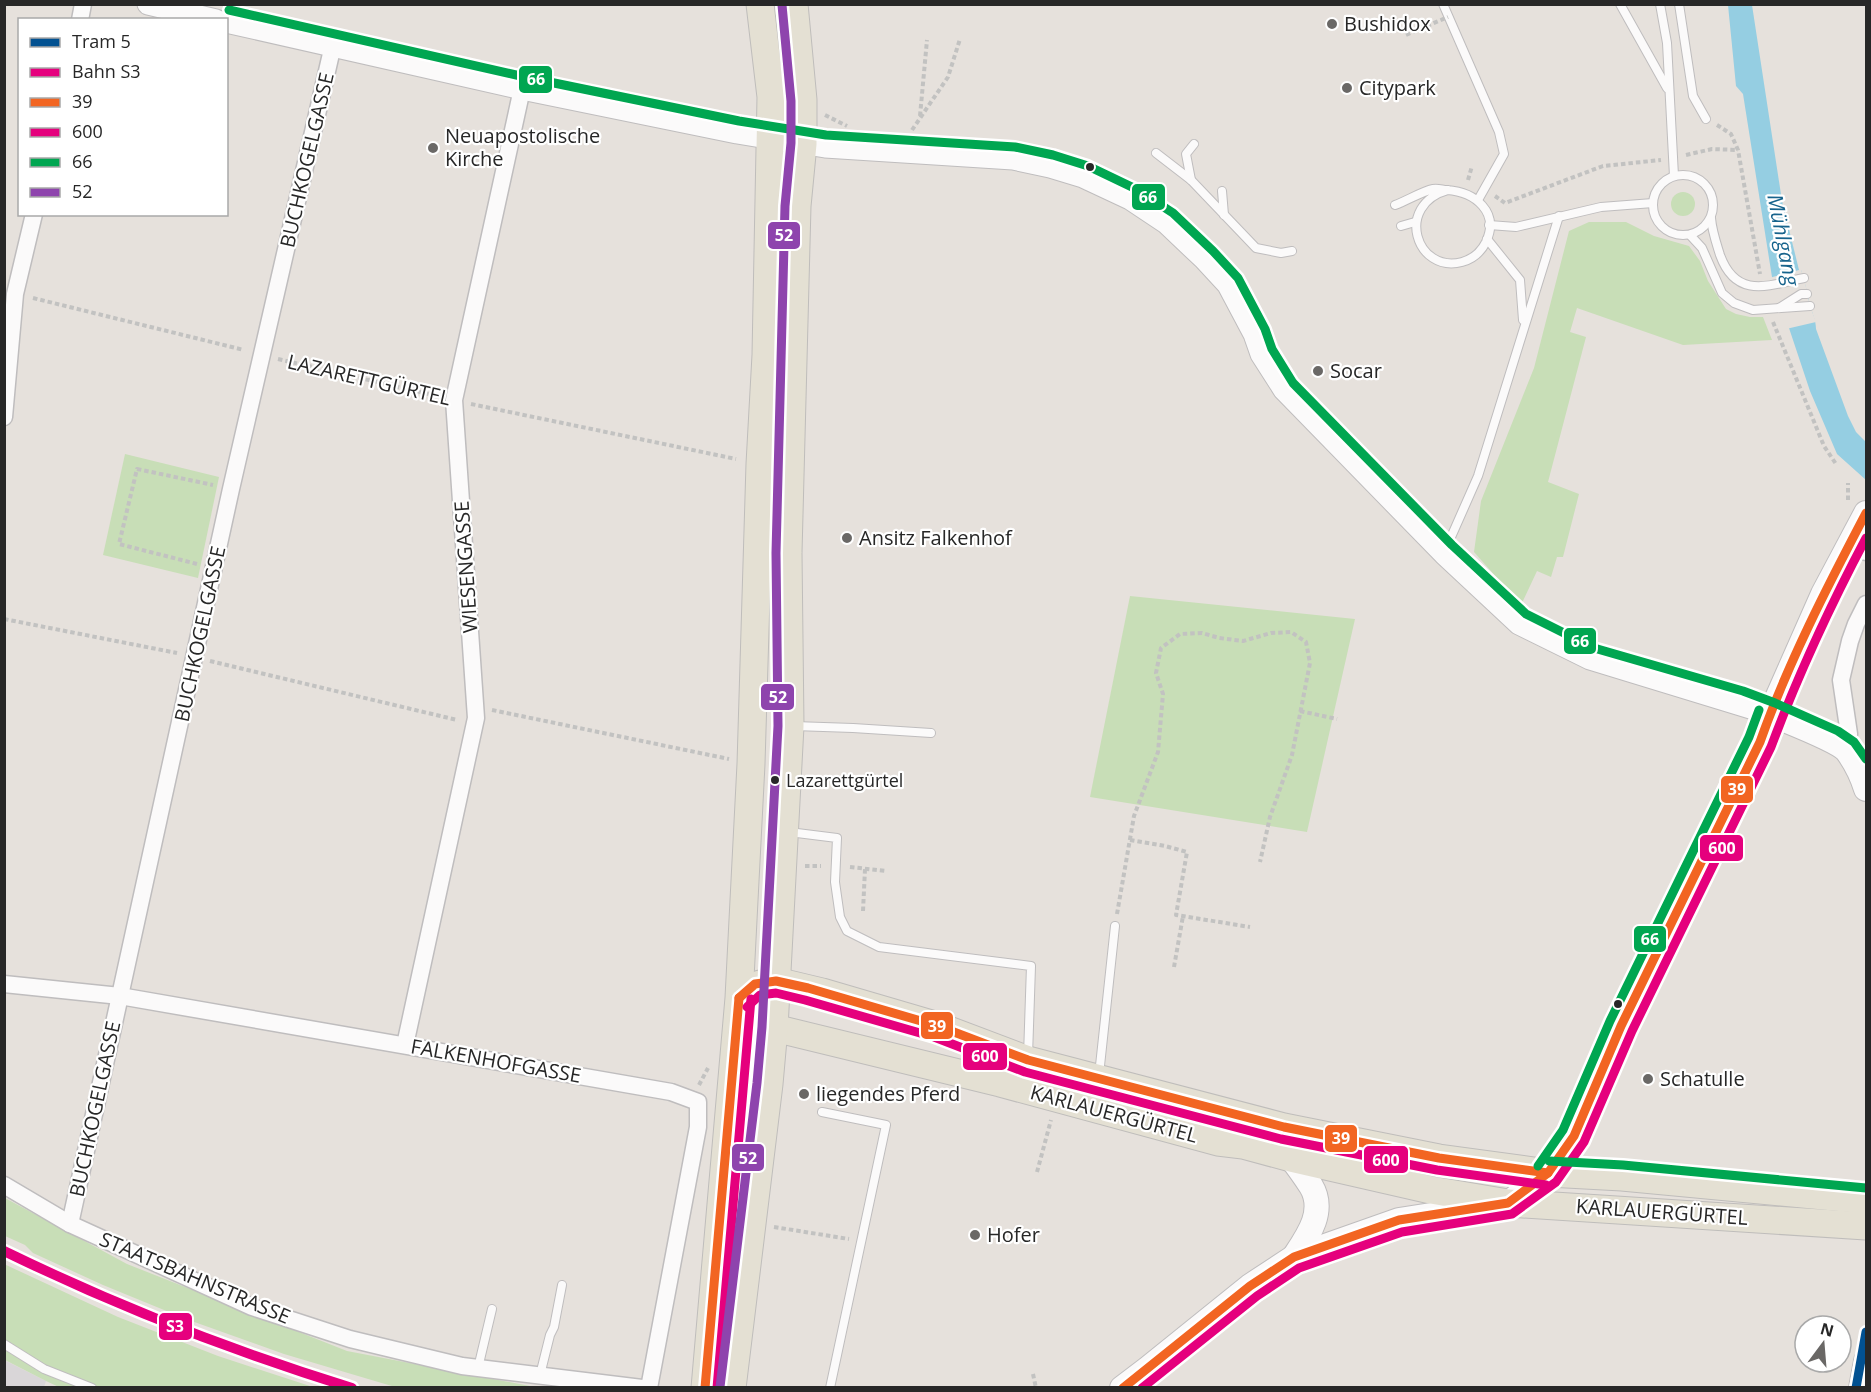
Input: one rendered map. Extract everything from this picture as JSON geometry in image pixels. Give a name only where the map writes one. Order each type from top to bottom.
[{"type":"main road","points":[[705,1388],[739,998],[751,754],[766,355],[771,97],[760,4]]},
{"type":"main road","points":[[732,1388],[774,1028],[790,726],[788,553],[797,206],[803,144],[802,100],[794,4]]},
{"type":"main road","points":[[1122,1388],[1250,1286],[1294,1257],[1399,1220],[1508,1203],[1548,1173],[1574,1136],[1612,1044],[1760,741],[1823,594],[1859,546],[1857,508]]},
{"type":"main road","points":[[1770,714],[1832,741],[1845,750],[1858,768],[1866,789]]},
{"type":"main road","points":[[739,998],[755,984],[776,981]]},
{"type":"main road","name":"KARLAUERGÜRTEL","points":[[776,981],[938,1026],[1028,1060],[1284,1127],[1439,1158],[1548,1173],[1866,1200]]},
{"type":"main road","name":"KARLAUERGÜRTEL","points":[[739,998],[774,1028],[990,1080],[1218,1142],[1243,1145],[1431,1190],[1508,1203],[1866,1226]]},
{"type":"main road","points":[[1291,1158],[1312,1188],[1317,1211],[1308,1234],[1294,1257]]},
{"type":"main road","points":[[1861,1388],[1866,1360]]},
{"type":"street","points":[[148,4],[208,18]]},
{"type":"street","points":[[228,22],[522,89],[770,139],[825,147],[1012,159],[1083,177],[1130,199],[1166,223],[1204,259],[1228,285],[1254,334],[1261,354],[1284,390],[1444,554],[1519,624],[1590,659],[1770,714]]},
{"type":"street","name":"BUCHKOGELGASSE","points":[[70,1224],[231,489],[333,45]]},
{"type":"street","name":"WIESENGASSE","points":[[405,1045],[476,718],[454,400],[522,89]]},
{"type":"street","points":[[4,417],[15,294],[34,216]]},
{"type":"street","points":[[1845,750],[1849,734],[1840,680],[1850,641],[1866,604]]},
{"type":"street","name":"FALKENHOFGASSE","points":[[4,984],[120,996],[660,1090],[684,1097]]},
{"type":"street","points":[[649,1388],[698,1126],[698,1102],[684,1097]]},
{"type":"street","name":"STAATSBAHNSTRASSE","points":[[4,1185],[70,1224],[252,1307],[350,1340],[462,1366],[642,1388]]},
{"type":"lane","points":[[1443,4],[1499,132],[1504,154],[1478,200]]},
{"type":"lane","points":[[1620,4],[1669,91]]},
{"type":"lane","points":[[1660,4],[1666,43],[1674,177]]},
{"type":"lane","points":[[1679,4],[1693,96],[1706,119]]},
{"type":"lane","points":[[1191,180],[1186,154],[1194,144]]},
{"type":"lane","points":[[1156,153],[1191,180],[1256,248],[1281,253],[1292,251]]},
{"type":"lane","points":[[1711,217],[1702,228],[1690,235],[1673,234],[1663,228],[1656,219],[1653,203],[1659,186],[1669,178],[1681,175],[1693,177],[1707,188],[1713,205],[1712,231],[1725,268],[1735,280],[1750,285],[1770,285],[1804,278]]},
{"type":"lane","points":[[1395,205],[1433,189],[1459,190],[1478,200],[1484,207],[1489,225],[1487,239],[1475,256],[1455,264],[1428,255],[1417,238],[1415,222],[1421,207],[1428,199],[1448,190]]},
{"type":"lane","points":[[1221,191],[1224,215]]},
{"type":"lane","points":[[1489,225],[1516,227],[1601,207],[1653,203]]},
{"type":"lane","points":[[1444,554],[1482,465],[1559,216]]},
{"type":"lane","points":[[1401,226],[1415,222]]},
{"type":"lane","points":[[1690,235],[1702,248],[1722,293],[1734,303],[1753,310],[1774,313],[1810,306]]},
{"type":"lane","points":[[1487,239],[1520,280],[1524,326]]},
{"type":"lane","points":[[1774,313],[1801,294],[1807,294]]},
{"type":"lane","points":[[790,726],[931,734]]},
{"type":"lane","points":[[784,832],[837,838],[835,882],[840,916],[847,931],[879,947],[1031,966],[1028,1060]]},
{"type":"lane","points":[[1099,1079],[1115,926]]},
{"type":"lane","points":[[822,1112],[886,1125],[830,1388]]},
{"type":"lane","points":[[540,1375],[554,1327],[562,1285]]},
{"type":"lane","points":[[478,1368],[492,1309]]},
{"type":"lane","points":[[4,1344],[44,1369],[92,1388]]},
{"type":"path","points":[[1406,35],[1448,17]]},
{"type":"path","points":[[912,130],[948,77],[960,39]]},
{"type":"path","points":[[920,118],[927,40]]},
{"type":"path","points":[[1706,119],[1731,134],[1738,150],[1761,279]]},
{"type":"path","points":[[1448,190],[1449,181],[1468,180],[1478,183],[1505,203],[1603,166],[1638,162]]},
{"type":"path","name":"LAZARETTGÜRTEL","points":[[15,294],[454,400],[737,459]]},
{"type":"path","points":[[1774,313],[1824,446],[1836,464]]},
{"type":"path","points":[[214,569],[119,544],[137,469],[231,489]]},
{"type":"path","points":[[1848,483],[1857,508]]},
{"type":"path","points":[[4,619],[195,657],[475,725]]},
{"type":"path","points":[[1115,926],[1134,816],[1158,752],[1163,694],[1156,673],[1161,648],[1180,634],[1202,633],[1219,638],[1243,640],[1271,633],[1291,632],[1306,642],[1310,663],[1292,755],[1270,817],[1260,862]]},
{"type":"path","points":[[475,706],[729,759]]},
{"type":"path","points":[[1300,711],[1337,719]]},
{"type":"path","points":[[1130,840],[1186,852],[1176,915],[1250,927]]},
{"type":"path","points":[[863,911],[865,869]]},
{"type":"path","points":[[1174,967],[1183,916]]},
{"type":"path","points":[[684,1097],[699,1084],[711,1062]]},
{"type":"path","points":[[1037,1172],[1052,1119]]},
{"type":"path","points":[[774,1227],[861,1241]]},
{"type":"path","points":[[1033,1374],[1036,1388]]},
{"type":"shaded area","points":[[4,1360],[46,1381],[44,1387],[5,1387]]},
{"type":"green space","points":[[1683,192],[1692,195],[1695,204],[1692,213],[1683,216],[1674,213],[1671,204],[1674,195]]},
{"type":"green space","points":[[1589,222],[1626,222],[1654,236],[1689,246],[1700,261],[1708,281],[1726,309],[1736,314],[1763,317],[1772,340],[1683,345],[1577,308],[1570,332],[1586,337],[1548,482],[1579,494],[1563,557],[1557,557],[1551,577],[1537,571],[1521,605],[1474,552],[1481,501],[1534,368],[1569,231]]},
{"type":"green space","points":[[125,454],[219,477],[198,578],[103,555]]},
{"type":"green space","points":[[1130,596],[1355,619],[1307,832],[1090,797]]},
{"type":"green space","points":[[5,1198],[127,1264],[347,1351],[535,1387],[399,1388],[284,1354],[186,1319],[33,1253],[25,1245],[5,1236]]},
{"type":"green space","points":[[4,1264],[118,1317],[218,1356],[313,1387],[61,1388],[5,1360]]},
{"type":"water","name":"Mühlgang","points":[[1728,5],[1752,5],[1782,201],[1816,329],[1848,416],[1856,432],[1866,442],[1866,480],[1837,454],[1810,391],[1772,277],[1743,94],[1736,86]]},
{"type":"pier","points":[[1799,270],[1804,278],[1816,322],[1786,329],[1769,278]]},
{"type":"tram line","name":"5","points":[[1856,1388],[1866,1332]]},
{"type":"rail line","name":"S3","points":[[4,1251],[175,1326],[263,1359],[352,1388]]},
{"type":"transit line","name":"52","points":[[720,1387],[762,1027],[778,726],[776,553],[785,206],[791,143],[791,101],[782,5]]},
{"type":"transit line","name":"66","points":[[229,10],[525,77],[739,121],[826,135],[1015,147],[1053,155],[1088,166],[1136,189],[1173,213],[1213,251],[1238,278],[1265,329],[1272,349],[1293,383],[1452,545],[1526,614],[1594,648],[1743,691],[1775,703],[1838,731],[1854,742],[1866,759]]},
{"type":"transit line","name":"39","points":[[1123,1388],[1250,1286],[1294,1257],[1399,1220],[1508,1203],[1548,1173],[1574,1136],[1621,1026],[1760,742],[1796,654],[1866,513]]},
{"type":"transit line","name":"600","points":[[1142,1388],[1257,1296],[1299,1268],[1402,1232],[1512,1214],[1556,1182],[1584,1142],[1632,1031],[1771,747],[1815,641],[1866,538]]},
{"type":"transit line","name":"66","points":[[1538,1166],[1563,1130],[1610,1021],[1749,737],[1759,710]]},
{"type":"transit line","name":"39","points":[[739,998],[755,984],[776,981],[808,988],[938,1026],[1028,1060],[1284,1127],[1439,1158],[1548,1173]]},
{"type":"transit line","name":"600","points":[[747,1007],[760,995],[776,993],[934,1037],[1025,1072],[1281,1139],[1437,1170],[1546,1185]]},
{"type":"transit line","name":"39","points":[[705,1388],[739,998]]},
{"type":"transit line","name":"600","points":[[717,1388],[751,999]]},
{"type":"transit line","name":"66","points":[[1549,1161],[1623,1165],[1866,1188]]},
{"type":"place","name":"Bushidox","points":[[1332,24]]},
{"type":"place","name":"Citypark","points":[[1347,88]]},
{"type":"place","name":"Neuapostolische Kirche","points":[[433,148]]},
{"type":"place","name":"Socar","points":[[1318,371]]},
{"type":"place","name":"Ansitz Falkenhof","points":[[847,538]]},
{"type":"place","name":"Lazarettgürtel","points":[[775,780]]},
{"type":"place","name":"Schatulle","points":[[1648,1079]]},
{"type":"place","name":"liegendes Pferd","points":[[804,1094]]},
{"type":"place","name":"Hofer","points":[[975,1235]]}]
